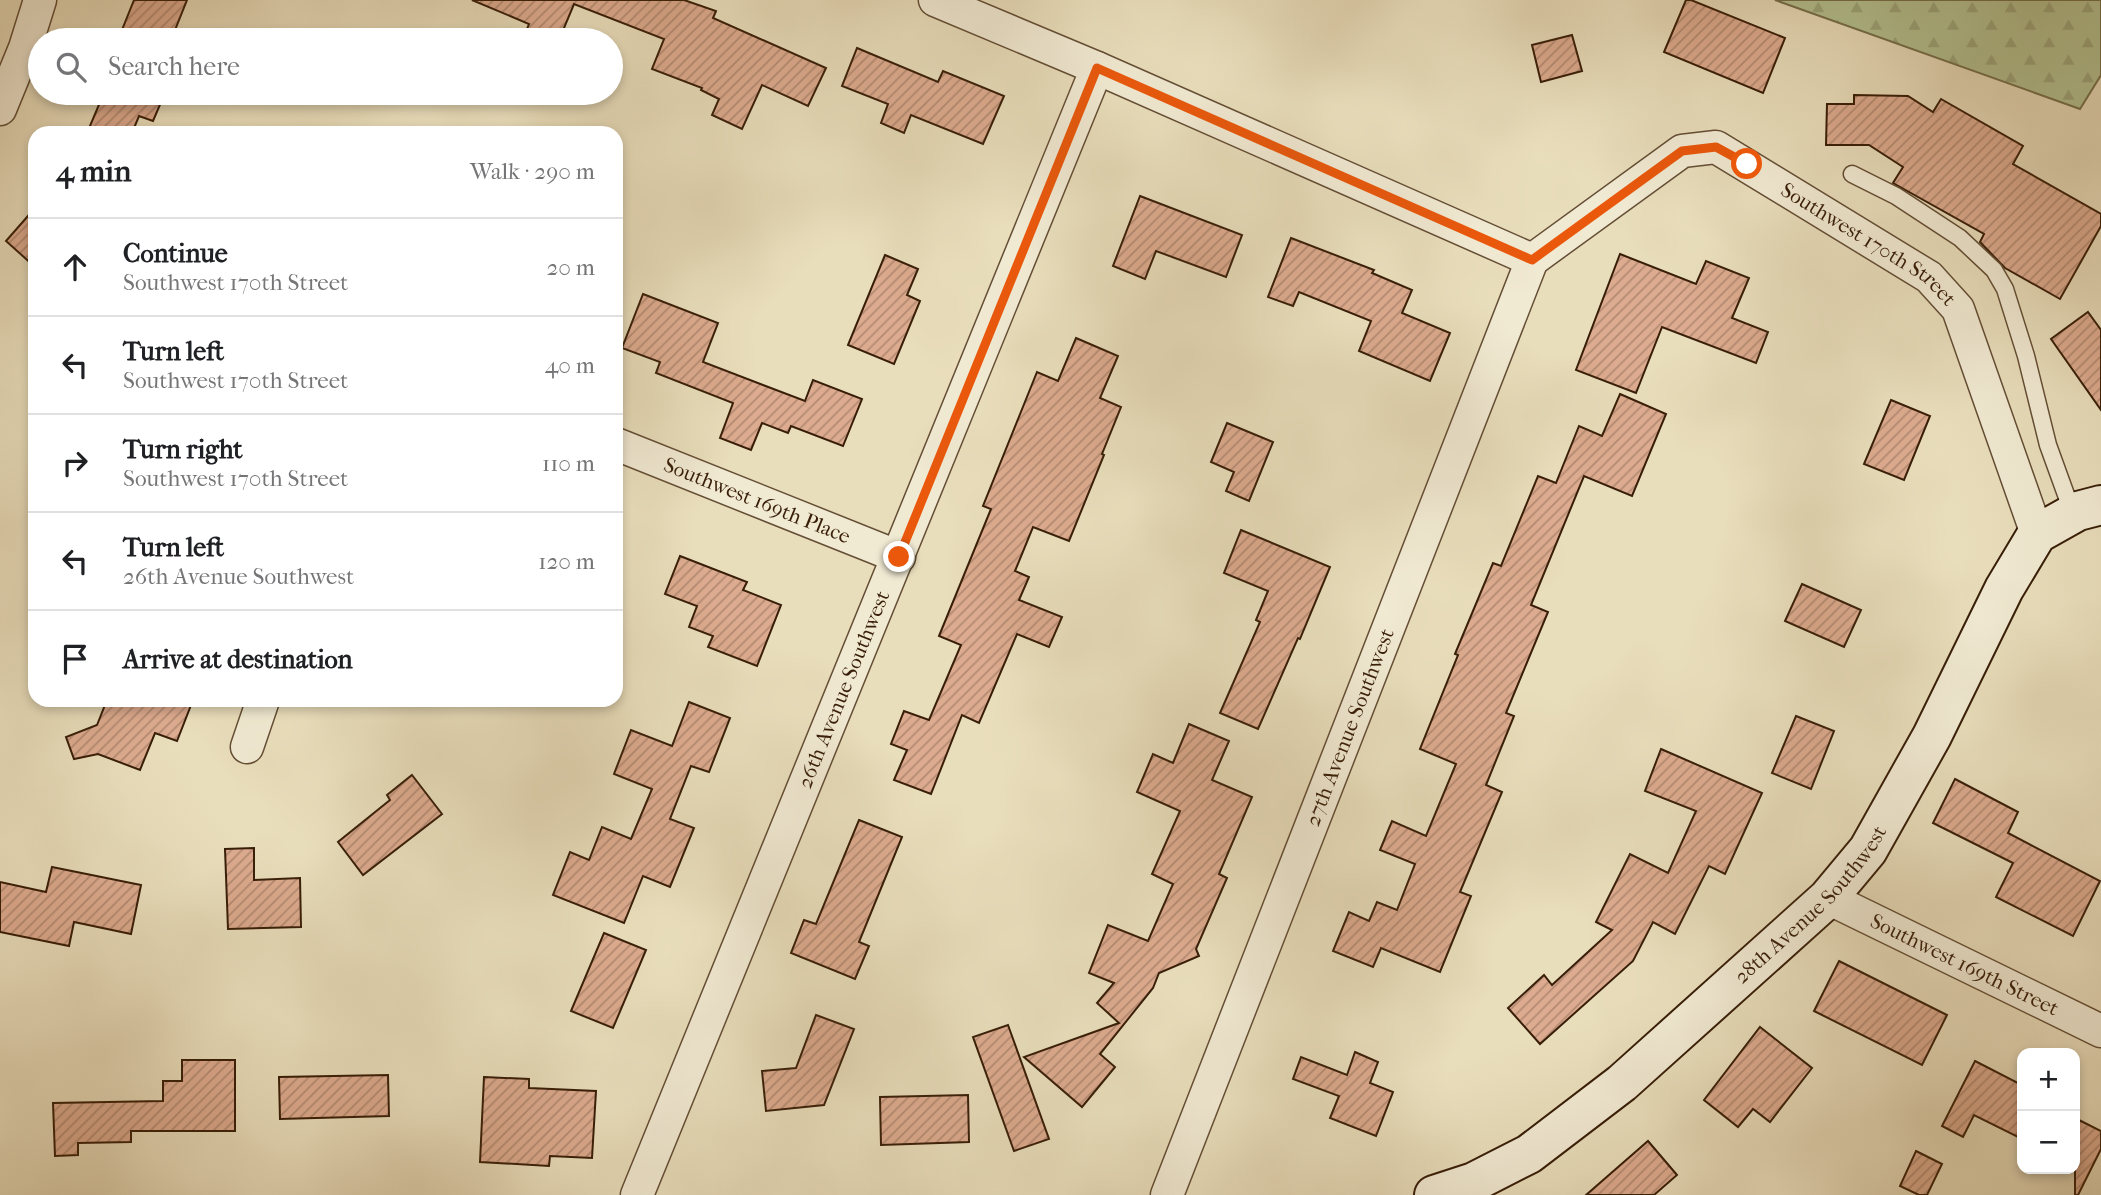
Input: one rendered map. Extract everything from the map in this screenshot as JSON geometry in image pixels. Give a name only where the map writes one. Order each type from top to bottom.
[{"type":"street","points":[[31,28],[40,0]]},
{"type":"street","points":[[934,0],[1097,68],[1532,260]]},
{"type":"street","points":[[0,109],[28,38]]},
{"type":"street","name":"26th Avenue Southwest","points":[[637,1195],[1097,68]]},
{"type":"street","name":"Southwest 170th Street","points":[[1532,260],[1682,151],[1716,147],[1929,276],[1958,309],[2037,534]]},
{"type":"street","name":"27th Avenue Southwest","points":[[1167,1195],[1532,260]]},
{"type":"street","name":"Southwest 169th Place","points":[[623,446],[899,557]]},
{"type":"street","points":[[2037,534],[2087,509]]},
{"type":"street","name":"28th Avenue Southwest","points":[[1434,1195],[1474,1182],[1529,1154],[1622,1083],[1828,898],[1868,850],[1932,736],[2004,589],[2037,534]]},
{"type":"street","points":[[247,747],[261,707]]},
{"type":"street","name":"Southwest 169th Street","points":[[1828,898],[2101,1031]]},
{"type":"lane","points":[[1852,174],[1896,196],[1960,238],[1994,270],[2006,289],[2048,445],[2087,509]]},
{"type":"green space","points":[[1775,0],[2101,0],[2101,75],[2080,109]]},
{"type":"building","points":[[134,0],[187,0],[176,28],[123,28]]},
{"type":"building","points":[[472,0],[684,0],[716,11],[713,18],[826,68],[808,106],[762,85],[742,129],[712,115],[719,99],[701,90],[702,88],[652,69],[664,39],[574,4],[564,28],[527,28],[529,24]]},
{"type":"building","points":[[1686,0],[1785,38],[1763,93],[1664,52]]},
{"type":"building","points":[[1572,35],[1582,71],[1541,82],[1532,45]]},
{"type":"building","points":[[857,48],[938,82],[943,71],[1004,96],[983,144],[911,115],[904,133],[881,123],[888,104],[842,86]]},
{"type":"building","points":[[1854,95],[1908,96],[1933,112],[1941,99],[2023,146],[2013,164],[2101,214],[2101,226],[2060,299],[2005,268],[1980,242],[1984,234],[1893,183],[1903,167],[1869,145],[1826,145],[1827,104],[1854,104]]},
{"type":"building","points":[[99,105],[160,105],[153,121],[139,116],[135,126],[90,126]]},
{"type":"building","points":[[1140,196],[1242,235],[1226,277],[1156,251],[1145,279],[1113,266]]},
{"type":"building","points":[[28,216],[28,261],[6,241]]},
{"type":"building","points":[[1291,238],[1374,270],[1372,273],[1412,290],[1402,313],[1450,333],[1430,381],[1359,351],[1371,321],[1299,292],[1293,306],[1268,297]]},
{"type":"building","points":[[1620,254],[1696,284],[1706,261],[1749,278],[1732,318],[1768,332],[1756,363],[1662,327],[1636,393],[1576,370]]},
{"type":"building","points":[[885,255],[918,269],[907,295],[920,301],[894,364],[848,345]]},
{"type":"building","points":[[643,294],[718,323],[703,362],[805,401],[813,380],[862,399],[843,446],[791,426],[788,433],[762,423],[751,450],[720,438],[733,403],[656,373],[660,362],[623,348]]},
{"type":"building","points":[[2088,312],[2101,330],[2101,410],[2051,339]]},
{"type":"building","points":[[1076,338],[1118,356],[1100,398],[1121,407],[1069,541],[1033,527],[1015,571],[1029,577],[1019,600],[1062,617],[1049,647],[1017,634],[979,723],[962,715],[931,794],[894,780],[907,750],[891,744],[904,711],[929,720],[961,645],[939,636],[991,509],[983,506],[1037,372],[1058,381]]},
{"type":"building","points":[[1620,394],[1666,414],[1632,496],[1584,476],[1531,605],[1548,612],[1506,713],[1514,716],[1486,785],[1502,792],[1460,892],[1471,896],[1440,972],[1381,948],[1373,967],[1333,951],[1349,912],[1369,921],[1377,902],[1397,910],[1415,864],[1380,850],[1392,821],[1426,836],[1456,764],[1420,749],[1458,655],[1455,654],[1493,563],[1501,566],[1538,476],[1556,483],[1579,426],[1602,436]]},
{"type":"building","points":[[1891,400],[1930,416],[1904,480],[1864,464]]},
{"type":"building","points":[[1227,423],[1273,442],[1249,501],[1226,491],[1234,472],[1211,462]]},
{"type":"building","points":[[1241,530],[1330,567],[1258,729],[1220,713],[1260,622],[1256,620],[1268,591],[1224,573]]},
{"type":"building","points":[[680,556],[747,582],[743,590],[781,605],[757,666],[708,647],[713,636],[689,627],[697,606],[665,594]]},
{"type":"building","points":[[1802,584],[1861,610],[1844,647],[1785,621]]},
{"type":"building","points":[[689,702],[730,718],[709,772],[691,766],[670,819],[694,828],[670,887],[643,876],[624,923],[553,895],[570,852],[589,860],[602,827],[631,839],[652,789],[614,774],[631,730],[672,746]]},
{"type":"building","points":[[104,707],[190,707],[177,741],[155,733],[140,770],[98,754],[74,759],[66,737],[97,725]]},
{"type":"building","points":[[1796,716],[1834,731],[1811,789],[1772,773]]},
{"type":"building","points":[[1189,724],[1229,741],[1212,780],[1252,797],[1219,874],[1227,878],[1196,949],[1199,956],[1159,973],[1153,988],[1100,1054],[1115,1067],[1082,1107],[1024,1057],[1119,1023],[1097,1003],[1114,983],[1089,973],[1108,925],[1148,941],[1173,884],[1152,874],[1180,811],[1137,792],[1153,754],[1173,763]]},
{"type":"building","points":[[1661,749],[1762,793],[1725,874],[1709,866],[1675,934],[1653,922],[1633,961],[1540,1044],[1508,1008],[1544,975],[1552,985],[1612,930],[1596,922],[1630,854],[1668,873],[1696,811],[1645,791]]},
{"type":"building","points":[[412,775],[442,814],[363,875],[338,842],[390,800],[387,795]]},
{"type":"building","points":[[1955,779],[2018,812],[2008,833],[2100,881],[2073,936],[1996,897],[2013,863],[1933,823]]},
{"type":"building","points":[[859,820],[902,837],[859,942],[869,946],[855,979],[791,953],[804,920],[816,924]]},
{"type":"building","points":[[254,848],[254,880],[300,878],[301,927],[228,929],[225,849]]},
{"type":"building","points":[[52,867],[141,885],[131,934],[74,922],[69,946],[0,932],[0,882],[46,892]]},
{"type":"building","points":[[604,933],[646,950],[613,1028],[571,1011]]},
{"type":"building","points":[[1839,961],[1947,1015],[1922,1065],[1814,1011]]},
{"type":"building","points":[[816,1015],[854,1029],[824,1105],[766,1111],[762,1071],[796,1068]]},
{"type":"building","points":[[1008,1025],[1049,1139],[1014,1151],[973,1037]]},
{"type":"building","points":[[1760,1027],[1812,1068],[1770,1122],[1753,1109],[1738,1127],[1704,1100]]},
{"type":"building","points":[[1355,1052],[1378,1062],[1370,1083],[1393,1092],[1376,1136],[1330,1118],[1339,1096],[1293,1079],[1301,1057],[1347,1075]]},
{"type":"building","points":[[182,1060],[235,1060],[235,1131],[131,1131],[131,1142],[78,1143],[78,1155],[55,1156],[53,1103],[163,1101],[163,1081],[182,1081]]},
{"type":"building","points":[[1975,1061],[2017,1082],[2017,1136],[1974,1115],[1963,1137],[1942,1126]]},
{"type":"building","points":[[388,1075],[389,1116],[280,1119],[279,1077]]},
{"type":"building","points":[[484,1077],[529,1079],[529,1088],[596,1091],[592,1158],[550,1156],[549,1166],[480,1162]]},
{"type":"building","points":[[968,1095],[969,1142],[881,1145],[880,1097]]},
{"type":"building","points":[[2080,1120],[2101,1131],[2101,1149],[2078,1195],[2075,1195],[2075,1174],[2080,1174]]},
{"type":"building","points":[[1648,1141],[1677,1175],[1654,1195],[1586,1195]]},
{"type":"building","points":[[1916,1151],[1942,1164],[1927,1195],[1919,1195],[1900,1186]]},
{"type":"route","points":[[899,557],[1097,68],[1532,260],[1682,151],[1716,147],[1747,164]]}]
